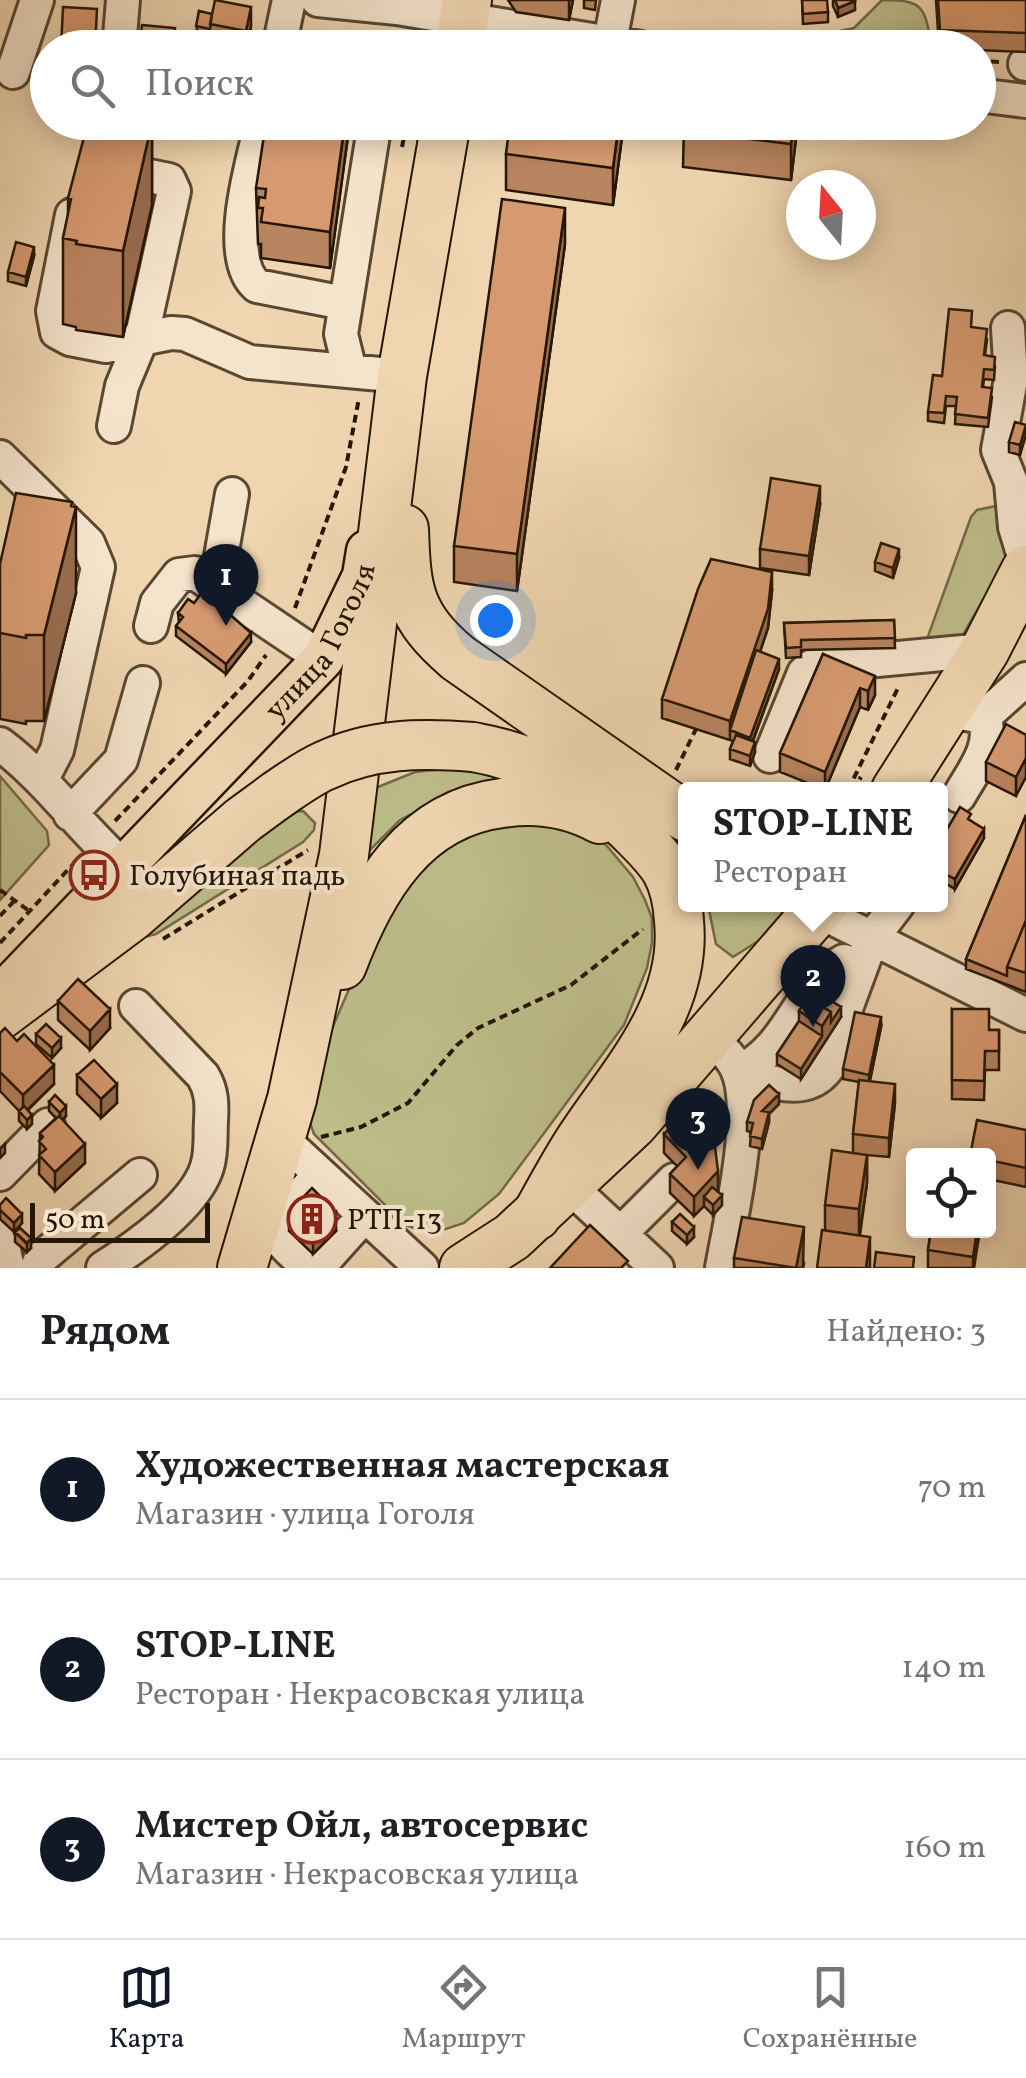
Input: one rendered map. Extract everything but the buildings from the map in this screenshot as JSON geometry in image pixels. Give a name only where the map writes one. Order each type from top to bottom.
[{"type":"highway","name":"улица Гоголя","points":[[396,442],[372,373],[441,140]]},
{"type":"highway","points":[[396,442],[402,476],[406,579],[416,611],[432,636],[473,669],[678,800]]},
{"type":"highway","points":[[287,1119],[344,854],[396,442]]},
{"type":"highway","points":[[908,770],[965,714],[985,650],[1026,570]]},
{"type":"highway","points":[[0,1015],[132,917],[277,795],[324,766],[362,752],[414,743],[508,753],[552,771],[612,810],[643,842],[668,874],[678,903]]},
{"type":"highway","points":[[242,1268],[287,1119],[370,901],[394,864],[421,835],[449,818],[484,805],[521,800],[589,813],[643,842]]},
{"type":"highway","points":[[526,1226],[666,1008],[682,948],[679,912]]},
{"type":"highway","points":[[464,1268],[526,1226],[632,1124],[724,1054],[818,912]]},
{"type":"main road","name":"улица Гоголя","points":[[0,996],[110,854],[323,659],[363,576],[380,484],[396,442]]},
{"type":"street","points":[[13,72],[37,0]]},
{"type":"street","points":[[120,30],[123,0]]},
{"type":"street","points":[[286,30],[289,0]]},
{"type":"street","points":[[618,0],[623,30]]},
{"type":"street","points":[[332,1],[520,30]]},
{"type":"street","points":[[996,97],[1026,101]]},
{"type":"street","points":[[258,140],[245,197],[242,238],[248,276],[257,286],[344,303]]},
{"type":"street","points":[[372,140],[340,334],[372,373]]},
{"type":"street","points":[[114,426],[122,386],[141,340],[174,190],[169,180],[108,168],[82,180],[52,312],[57,332],[106,346],[141,340],[184,334],[250,362],[372,373]]},
{"type":"street","points":[[1008,328],[1011,379],[998,450],[1011,482],[1015,527],[1026,553]]},
{"type":"street","points":[[0,457],[88,543],[98,567],[57,750],[42,779]]},
{"type":"street","points":[[216,585],[232,494]]},
{"type":"street","points":[[151,626],[157,603],[179,576],[194,573],[323,659]]},
{"type":"street","points":[[770,756],[804,672],[812,666],[985,650]]},
{"type":"street","points":[[959,796],[989,734],[965,714],[1026,679]]},
{"type":"street","points":[[70,814],[121,760],[143,683]]},
{"type":"street","points":[[0,744],[42,779],[110,854]]},
{"type":"street","points":[[825,912],[866,952],[1026,1015]]},
{"type":"street","points":[[724,1054],[787,1085],[818,1078],[832,1063],[866,952],[893,912]]},
{"type":"street","points":[[724,1054],[752,1066],[777,1044],[807,997],[837,964],[866,952]]},
{"type":"street","points":[[103,1268],[166,1221],[200,1184],[210,1152],[212,1102],[204,1076],[136,1006]]},
{"type":"street","points":[[722,1268],[742,1144],[744,1098],[724,1054]]},
{"type":"street","points":[[287,1119],[319,1176],[422,1268]]},
{"type":"street","points":[[0,1174],[48,1126]]},
{"type":"street","points":[[37,1268],[42,1258],[140,1175]]},
{"type":"street","points":[[319,1176],[274,1228],[304,1264],[321,1264],[364,1216]]},
{"type":"street","points":[[620,1234],[674,1180]]},
{"type":"street","points":[[526,1226],[620,1234],[657,1268]]},
{"type":"street","points":[[0,1232],[4,1267]]},
{"type":"path","points":[[400,158],[404,140]]},
{"type":"path","points":[[0,943],[28,910],[110,854],[282,633],[310,572],[346,468],[372,373]]},
{"type":"path","points":[[852,782],[913,656]]},
{"type":"path","points":[[683,782],[696,729]]},
{"type":"path","points":[[0,890],[28,910]]},
{"type":"path","points":[[0,916],[16,900]]},
{"type":"path","points":[[287,1119],[324,1136],[361,1126],[408,1104],[457,1045],[478,1028],[570,985],[678,903]]},
{"type":"green space","points":[[882,0],[915,5],[921,9],[928,30],[845,30],[854,28]]},
{"type":"green space","points":[[1000,501],[1012,549],[961,638],[928,645],[971,517],[977,510],[996,506]]},
{"type":"green space","points":[[470,766],[517,781],[443,798],[400,820],[365,855],[373,789],[415,772]]},
{"type":"green space","points":[[0,776],[47,831],[49,845],[0,900]]},
{"type":"green space","points":[[303,811],[315,823],[303,842],[156,934],[140,938],[156,914],[294,812]]},
{"type":"green space","points":[[511,815],[583,832],[606,845],[633,877],[645,900],[652,918],[652,943],[647,968],[624,1025],[499,1194],[464,1223],[431,1234],[405,1225],[314,1134],[305,1109],[313,1073],[392,889],[431,848]]},
{"type":"green space","points":[[709,912],[785,912],[763,938],[733,957],[716,944]]},
{"type":"place","name":"Художественная мастерская","points":[[226,626]]},
{"type":"place","name":"Голубиная падь","points":[[94,875]]},
{"type":"place","name":"STOP-LINE","points":[[813,1027]]},
{"type":"place","name":"Мистер Ойл, автосервис","points":[[698,1170]]},
{"type":"place","name":"РТП-13","points":[[312,1219]]}]
